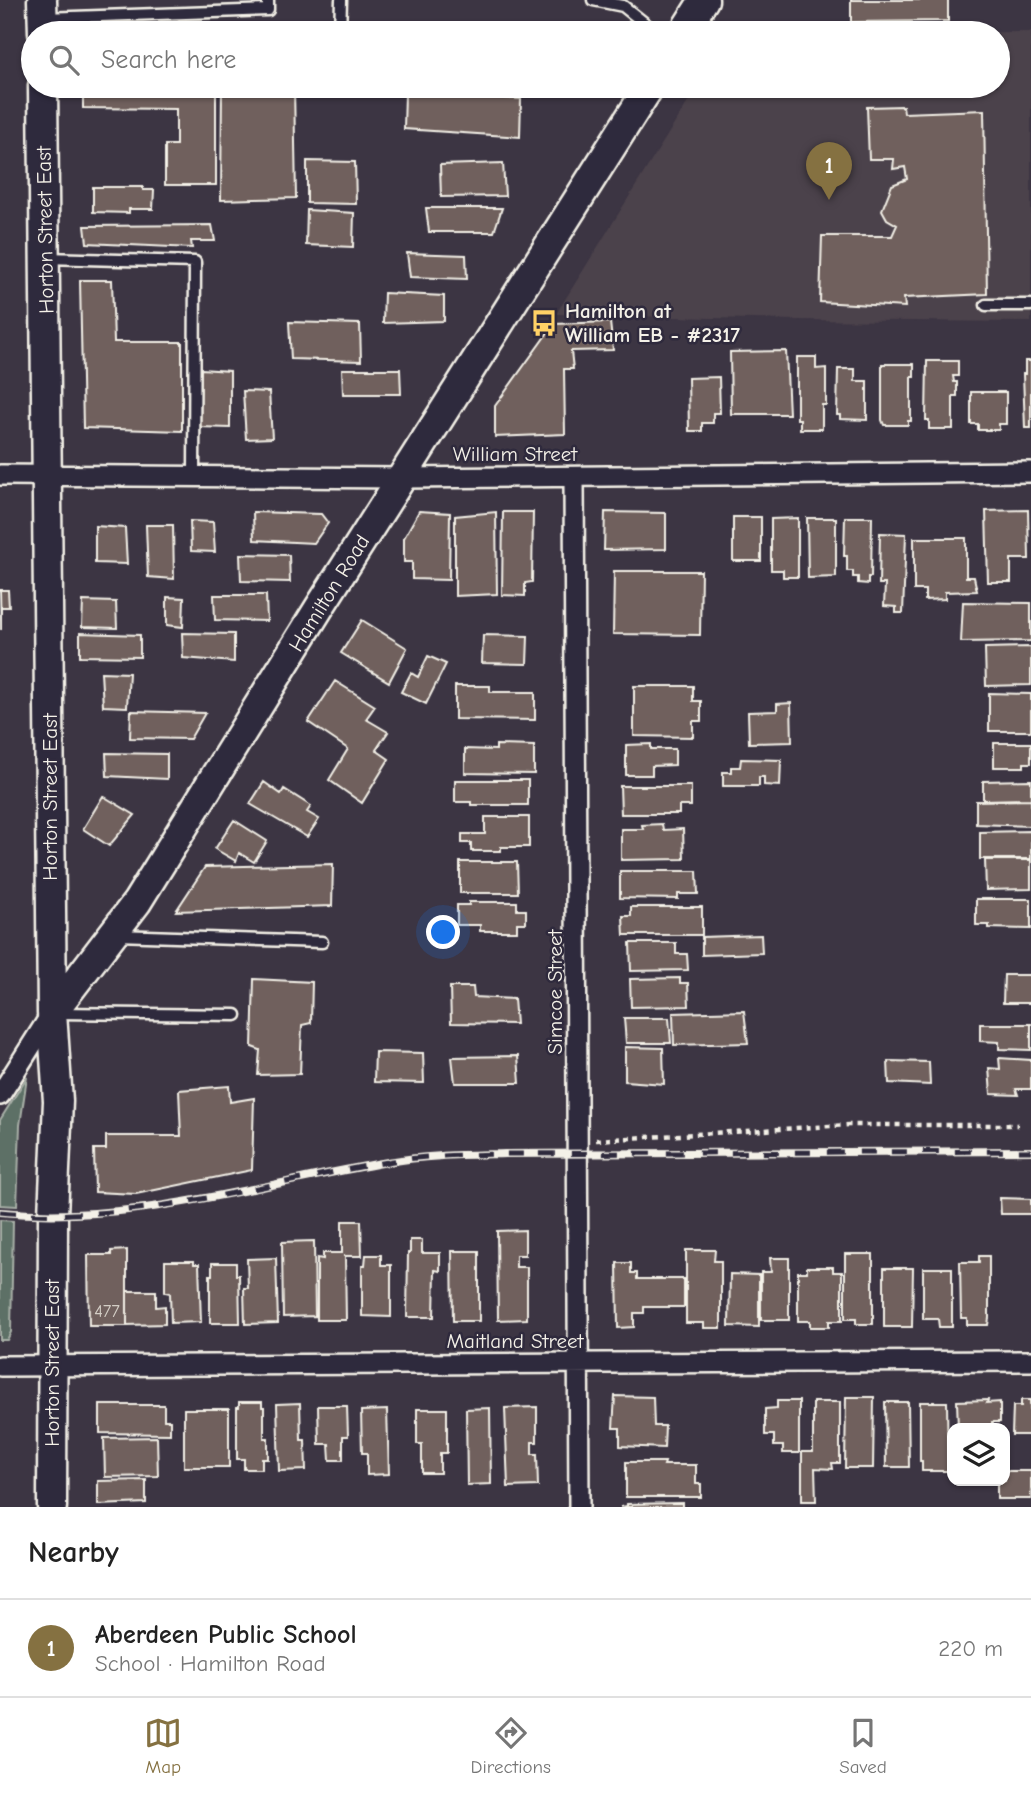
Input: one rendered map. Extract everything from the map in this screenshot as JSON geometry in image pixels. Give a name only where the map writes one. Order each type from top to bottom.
[{"type":"main road","points":[[691,21],[704,0]]},
{"type":"main road","name":"Horton Street East","points":[[43,98],[52,1013],[58,1101],[53,1215],[52,1507]]},
{"type":"main road","name":"Hamilton Road","points":[[52,1013],[137,902],[401,478],[642,98]]},
{"type":"street","name":"William Street","points":[[0,475],[401,478],[1031,472]]},
{"type":"street","name":"Simcoe Street","points":[[574,477],[579,1507]]},
{"type":"street","name":"Hamilton Road","points":[[0,1095],[52,1013]]},
{"type":"street","name":"Maitland Street","points":[[0,1366],[1031,1361]]},
{"type":"lane","points":[[42,13],[268,10],[268,0]]},
{"type":"lane","points":[[340,21],[341,0]]},
{"type":"lane","points":[[593,0],[623,6],[642,21]]},
{"type":"lane","points":[[45,258],[195,262],[194,476]]},
{"type":"lane","points":[[986,305],[1031,305]]},
{"type":"lane","points":[[113,935],[322,942]]},
{"type":"lane","points":[[52,1013],[236,1015]]},
{"type":"path","points":[[577,1141],[848,1125],[1018,1125]]},
{"type":"shaded area","points":[[1010,32],[1031,32],[1031,322],[556,314],[691,98],[1010,98]]},
{"type":"green space","points":[[27,1077],[20,1125],[17,1206],[0,1205],[0,1120]]},
{"type":"green space","points":[[0,1220],[13,1221],[11,1332],[7,1340],[0,1340]]},
{"type":"building","points":[[851,0],[948,0],[948,21],[851,21]]},
{"type":"building","points":[[83,98],[216,98],[216,185],[165,185],[165,145],[176,145],[176,109],[83,108]]},
{"type":"building","points":[[222,98],[294,98],[296,198],[221,200]]},
{"type":"building","points":[[405,98],[521,99],[520,137],[404,129]]},
{"type":"building","points":[[903,106],[904,113],[984,110],[987,294],[904,298],[905,307],[820,302],[822,236],[892,236],[897,225],[887,219],[882,210],[892,185],[907,179],[905,167],[893,169],[894,159],[869,159],[867,107]]},
{"type":"building","points":[[307,161],[355,162],[356,204],[307,203]]},
{"type":"building","points":[[503,163],[505,196],[441,197],[440,165]]},
{"type":"building","points":[[93,187],[143,187],[143,190],[154,190],[153,209],[129,209],[129,213],[93,212]]},
{"type":"building","points":[[426,208],[502,208],[494,232],[429,232]]},
{"type":"building","points":[[307,210],[354,213],[353,247],[306,245]]},
{"type":"building","points":[[212,225],[215,241],[191,241],[192,248],[87,243],[85,226]]},
{"type":"building","points":[[407,253],[466,255],[467,279],[410,277]]},
{"type":"building","points":[[80,280],[112,280],[114,342],[182,342],[182,431],[83,428]]},
{"type":"building","points":[[384,293],[444,296],[444,321],[383,323]]},
{"type":"building","points":[[289,322],[360,324],[361,361],[291,359]]},
{"type":"building","points":[[610,322],[613,350],[571,351],[573,369],[564,369],[565,434],[495,437],[495,406],[554,324]]},
{"type":"building","points":[[786,351],[789,414],[731,414],[730,352]]},
{"type":"building","points":[[797,357],[816,357],[816,369],[826,368],[826,405],[822,405],[822,429],[800,429],[800,419],[797,419]]},
{"type":"building","points":[[927,361],[958,361],[958,376],[953,376],[954,382],[957,382],[957,396],[953,396],[953,429],[929,429],[929,420],[926,420]]},
{"type":"building","points":[[1025,361],[1031,361],[1031,428],[1025,428]]},
{"type":"building","points":[[882,364],[914,364],[914,377],[911,377],[911,421],[908,421],[908,425],[884,425]]},
{"type":"building","points":[[201,369],[230,371],[230,428],[199,427]]},
{"type":"building","points":[[342,369],[400,369],[401,394],[343,394]]},
{"type":"building","points":[[838,369],[855,369],[855,381],[867,381],[867,420],[840,419],[840,415],[837,415]]},
{"type":"building","points":[[719,377],[720,413],[713,413],[713,423],[702,423],[702,431],[689,431],[688,378]]},
{"type":"building","points":[[243,391],[269,392],[272,438],[246,439]]},
{"type":"building","points":[[971,392],[1006,392],[1006,424],[999,424],[999,430],[978,430],[978,424],[971,424]]},
{"type":"building","points":[[1028,510],[1029,559],[1011,559],[1011,582],[988,582],[986,511]]},
{"type":"building","points":[[419,511],[450,513],[449,580],[412,579],[412,562],[404,562],[404,538]]},
{"type":"building","points":[[253,512],[321,514],[328,523],[314,543],[254,540]]},
{"type":"building","points":[[496,512],[497,594],[455,596],[455,516]]},
{"type":"building","points":[[503,512],[533,512],[532,582],[525,583],[525,596],[502,595]]},
{"type":"building","points":[[605,512],[666,513],[666,549],[604,550]]},
{"type":"building","points":[[733,517],[761,517],[761,561],[733,561]]},
{"type":"building","points":[[845,517],[872,517],[871,577],[868,577],[868,584],[858,583],[858,577],[853,577],[853,571],[847,571],[847,556],[844,556]]},
{"type":"building","points":[[798,518],[798,577],[783,577],[783,570],[771,570],[771,519]]},
{"type":"building","points":[[807,518],[836,518],[836,577],[808,578]]},
{"type":"building","points":[[190,521],[213,522],[215,552],[191,551]]},
{"type":"building","points":[[146,525],[173,525],[174,579],[148,577]]},
{"type":"building","points":[[95,526],[125,528],[127,564],[95,563]]},
{"type":"building","points":[[880,533],[906,534],[903,613],[896,613],[896,607],[884,606],[885,584],[879,584]]},
{"type":"building","points":[[914,538],[966,538],[966,577],[974,577],[977,591],[945,592],[945,599],[925,600],[925,590],[914,590]]},
{"type":"building","points":[[240,554],[289,555],[290,582],[241,581]]},
{"type":"building","points":[[614,571],[701,571],[700,635],[613,634]]},
{"type":"building","points":[[0,590],[8,590],[9,607],[1,607],[1,630]]},
{"type":"building","points":[[214,595],[266,595],[267,621],[215,620]]},
{"type":"building","points":[[167,597],[184,598],[183,627],[167,625]]},
{"type":"building","points":[[83,601],[116,602],[117,628],[82,627]]},
{"type":"building","points":[[963,602],[1031,603],[1031,641],[961,642]]},
{"type":"building","points":[[362,620],[407,648],[389,682],[341,653]]},
{"type":"building","points":[[80,633],[140,635],[140,657],[80,656]]},
{"type":"building","points":[[182,633],[234,634],[234,662],[183,658]]},
{"type":"building","points":[[483,635],[528,636],[527,664],[482,663]]},
{"type":"building","points":[[1031,647],[1031,685],[986,686],[985,648]]},
{"type":"building","points":[[428,656],[446,664],[426,704],[401,692],[411,673],[418,677]]},
{"type":"building","points":[[101,672],[129,673],[127,707],[103,706]]},
{"type":"building","points":[[335,681],[375,706],[366,719],[388,732],[376,750],[389,759],[362,803],[329,780],[348,749],[308,722]]},
{"type":"building","points":[[455,686],[490,686],[490,692],[535,692],[535,720],[455,719]]},
{"type":"building","points":[[634,686],[693,686],[693,701],[701,701],[701,721],[693,721],[693,737],[634,736]]},
{"type":"building","points":[[989,693],[1031,694],[1031,731],[989,731]]},
{"type":"building","points":[[791,703],[792,742],[749,743],[748,712],[777,711],[777,704]]},
{"type":"building","points":[[131,711],[205,713],[190,739],[130,738]]},
{"type":"building","points":[[994,743],[1031,743],[1031,763],[1024,763],[1024,767],[994,767]]},
{"type":"building","points":[[651,744],[651,749],[675,749],[675,765],[652,766],[652,775],[626,775],[626,745]]},
{"type":"building","points":[[496,745],[534,746],[534,774],[465,773],[465,749],[496,750]]},
{"type":"building","points":[[106,753],[167,754],[167,779],[107,776]]},
{"type":"building","points":[[741,759],[781,760],[780,786],[764,785],[764,777],[759,777],[759,786],[723,786],[723,772],[731,772],[731,767],[740,767]]},
{"type":"building","points":[[455,780],[528,780],[528,805],[471,805],[471,802],[455,802]]},
{"type":"building","points":[[1031,780],[1031,799],[983,800],[983,781]]},
{"type":"building","points":[[264,782],[281,794],[284,789],[311,806],[307,812],[319,819],[307,837],[250,804]]},
{"type":"building","points":[[620,786],[691,786],[691,806],[679,806],[679,814],[621,814]]},
{"type":"building","points":[[103,796],[135,815],[109,846],[83,829]]},
{"type":"building","points":[[1031,800],[1031,826],[976,824],[976,801]]},
{"type":"building","points":[[485,817],[529,817],[529,847],[471,851],[471,843],[462,843],[462,834],[485,834]]},
{"type":"building","points":[[234,820],[267,841],[254,862],[239,853],[236,861],[215,849]]},
{"type":"building","points":[[662,824],[663,830],[683,829],[684,859],[621,860],[621,829],[643,829],[642,825]]},
{"type":"building","points":[[1031,831],[1031,859],[980,859],[980,832]]},
{"type":"building","points":[[985,860],[1031,860],[1031,889],[986,890]]},
{"type":"building","points":[[460,862],[517,862],[518,893],[460,893]]},
{"type":"building","points":[[333,864],[332,906],[176,911],[205,867]]},
{"type":"building","points":[[620,871],[697,871],[698,894],[678,894],[678,899],[620,898]]},
{"type":"building","points":[[976,899],[1031,899],[1031,929],[976,925]]},
{"type":"building","points":[[469,902],[517,902],[517,910],[526,910],[526,923],[517,923],[517,931],[480,931],[480,925],[457,925],[457,905],[469,905]]},
{"type":"building","points":[[631,907],[702,907],[702,935],[624,935],[623,916],[631,916]]},
{"type":"building","points":[[761,935],[762,953],[702,955],[702,937]]},
{"type":"building","points":[[630,943],[676,943],[676,954],[687,954],[688,970],[631,971]]},
{"type":"building","points":[[1004,975],[1031,975],[1031,1003],[1003,1003]]},
{"type":"building","points":[[680,978],[680,983],[688,983],[689,1006],[631,1007],[630,979]]},
{"type":"building","points":[[254,979],[312,982],[311,1023],[302,1025],[300,1074],[258,1075],[260,1050],[252,1047]]},
{"type":"building","points":[[450,987],[473,987],[474,997],[514,999],[516,1024],[451,1023]]},
{"type":"building","points":[[744,1011],[748,1043],[674,1045],[673,1013]]},
{"type":"building","points":[[624,1018],[669,1018],[671,1043],[626,1043]]},
{"type":"building","points":[[980,1024],[1031,1024],[1031,1050],[999,1049],[999,1042],[980,1041]]},
{"type":"building","points":[[625,1047],[663,1048],[664,1084],[625,1081]]},
{"type":"building","points":[[375,1052],[423,1053],[424,1083],[374,1082]]},
{"type":"building","points":[[518,1056],[520,1083],[455,1083],[452,1057]]},
{"type":"building","points":[[999,1058],[1031,1060],[1031,1089],[1016,1089],[1018,1095],[991,1094],[989,1068],[1000,1069]]},
{"type":"building","points":[[888,1061],[929,1062],[930,1085],[889,1083]]},
{"type":"building","points":[[229,1086],[230,1102],[254,1098],[252,1170],[136,1194],[95,1192],[94,1149],[106,1149],[106,1136],[181,1136],[179,1090]]},
{"type":"building","points":[[1000,1198],[1031,1199],[1031,1214],[1001,1214]]},
{"type":"building","points":[[342,1221],[361,1221],[362,1256],[345,1256],[346,1320],[317,1320],[317,1258],[323,1259],[323,1253],[342,1253]]},
{"type":"building","points":[[525,1230],[525,1255],[516,1255],[516,1267],[527,1267],[527,1319],[498,1320],[497,1231]]},
{"type":"building","points":[[410,1240],[422,1240],[422,1253],[440,1253],[440,1271],[435,1270],[434,1317],[407,1317]]},
{"type":"building","points":[[314,1241],[315,1316],[283,1317],[282,1242]]},
{"type":"building","points":[[127,1250],[127,1326],[89,1326],[88,1255],[111,1255],[111,1251]]},
{"type":"building","points":[[686,1250],[715,1250],[714,1261],[721,1261],[721,1328],[704,1328],[704,1323],[686,1323]]},
{"type":"building","points":[[452,1251],[479,1251],[479,1321],[453,1321]]},
{"type":"building","points":[[845,1254],[873,1254],[873,1324],[856,1324],[856,1319],[845,1319]]},
{"type":"building","points":[[366,1255],[381,1255],[381,1265],[391,1265],[391,1317],[362,1316],[362,1265],[365,1265]]},
{"type":"building","points":[[979,1256],[989,1256],[988,1325],[967,1325],[967,1318],[961,1318],[960,1262],[979,1262]]},
{"type":"building","points":[[276,1258],[278,1323],[245,1324],[244,1288],[248,1288],[247,1259]]},
{"type":"building","points":[[770,1258],[789,1258],[789,1320],[761,1320],[761,1272],[771,1272]]},
{"type":"building","points":[[165,1261],[194,1261],[194,1264],[199,1264],[201,1322],[171,1323],[170,1293],[165,1292]]},
{"type":"building","points":[[212,1263],[236,1263],[236,1275],[239,1275],[240,1323],[210,1323]]},
{"type":"building","points":[[617,1263],[631,1263],[631,1273],[637,1273],[637,1279],[684,1279],[684,1307],[644,1307],[644,1313],[634,1313],[634,1327],[618,1328]]},
{"type":"building","points":[[807,1267],[833,1267],[833,1272],[842,1272],[842,1321],[829,1321],[829,1327],[810,1327],[810,1321],[798,1321],[798,1272],[807,1272]]},
{"type":"building","points":[[884,1268],[913,1268],[912,1327],[884,1327]]},
{"type":"building","points":[[923,1268],[952,1268],[952,1327],[939,1327],[938,1319],[923,1319]]},
{"type":"building","points":[[730,1274],[759,1275],[759,1327],[729,1326]]},
{"type":"building","points":[[127,1291],[156,1291],[156,1307],[165,1306],[165,1324],[127,1325]]},
{"type":"building","points":[[615,1396],[653,1397],[654,1426],[665,1426],[664,1448],[620,1446],[620,1428],[613,1428]]},
{"type":"building","points":[[846,1397],[874,1397],[873,1468],[845,1468]]},
{"type":"building","points":[[1021,1400],[1030,1400],[1031,1435],[1012,1435],[1013,1406],[1021,1406]]},
{"type":"building","points":[[777,1401],[799,1401],[799,1453],[783,1453],[783,1446],[774,1446],[774,1435],[765,1435],[765,1409],[777,1408]]},
{"type":"building","points":[[957,1401],[1000,1402],[1000,1422],[958,1423]]},
{"type":"building","points":[[239,1402],[262,1402],[264,1407],[264,1438],[268,1438],[268,1459],[262,1459],[262,1469],[244,1469],[244,1459],[237,1459]]},
{"type":"building","points":[[813,1402],[840,1402],[840,1463],[832,1463],[833,1469],[815,1468],[816,1501],[802,1501],[802,1452],[813,1452]]},
{"type":"building","points":[[885,1402],[908,1402],[909,1467],[886,1467]]},
{"type":"building","points":[[920,1402],[947,1402],[947,1471],[922,1471]]},
{"type":"building","points":[[300,1403],[301,1440],[305,1440],[306,1470],[279,1471],[277,1404]]},
{"type":"building","points":[[100,1405],[164,1405],[164,1420],[170,1420],[170,1434],[100,1433]]},
{"type":"building","points":[[318,1406],[347,1406],[348,1436],[343,1436],[343,1460],[330,1460],[329,1444],[319,1444]]},
{"type":"building","points":[[537,1407],[537,1442],[532,1442],[532,1454],[537,1454],[538,1486],[508,1487],[505,1408]]},
{"type":"building","points":[[490,1408],[491,1484],[467,1485],[466,1409]]},
{"type":"building","points":[[184,1409],[229,1409],[229,1467],[184,1467]]},
{"type":"building","points":[[417,1409],[447,1409],[447,1453],[440,1453],[440,1473],[422,1473],[422,1444],[417,1444]]},
{"type":"building","points":[[387,1410],[389,1474],[367,1475],[367,1453],[362,1453],[361,1411]]},
{"type":"building","points":[[157,1437],[158,1476],[105,1477],[104,1438]]},
{"type":"building","points":[[626,1462],[696,1465],[696,1484],[701,1484],[701,1497],[626,1497]]},
{"type":"building","points":[[1010,1471],[1031,1471],[1031,1499],[997,1499],[997,1486],[1010,1486]]},
{"type":"building","points":[[146,1480],[146,1503],[98,1505],[98,1481]]},
{"type":"building","points":[[682,1503],[682,1507],[621,1507],[627,1504]]},
{"type":"railway","points":[[0,1212],[99,1213],[147,1208],[388,1162],[447,1156],[1031,1151]]},
{"type":"place","name":"Aberdeen Public School","points":[[829,200]]},
{"type":"place","name":"Hamilton at William EB - #2317","points":[[544,323]]}]
